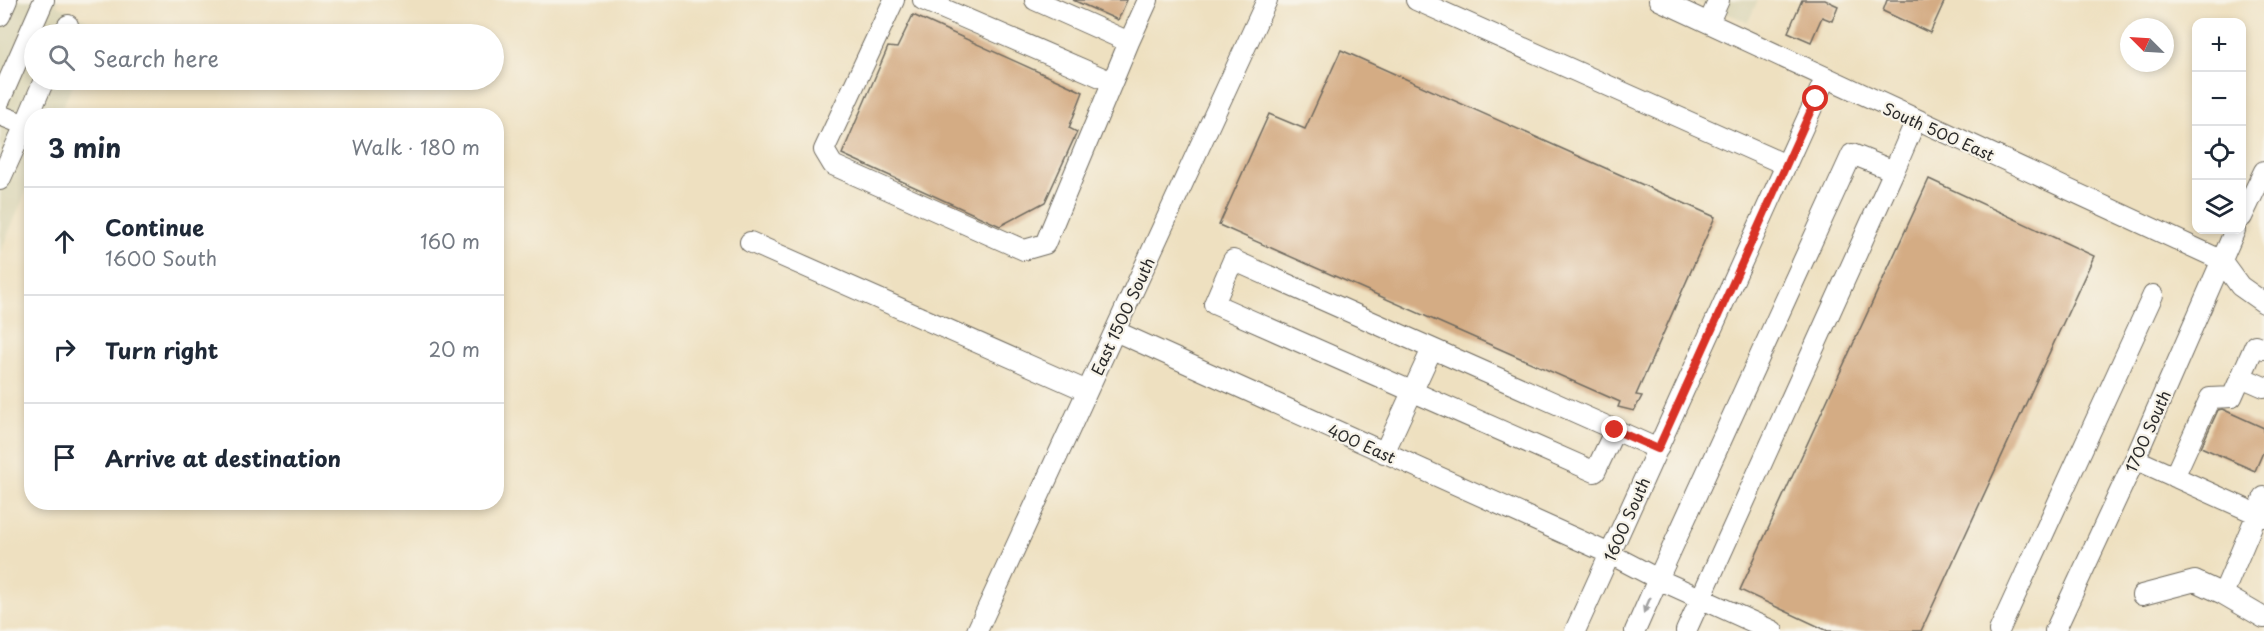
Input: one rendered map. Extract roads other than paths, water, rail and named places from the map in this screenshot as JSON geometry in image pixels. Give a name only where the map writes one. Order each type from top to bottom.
[{"type":"street","points":[[0,16],[7,0]]},
{"type":"street","points":[[33,24],[44,0]]},
{"type":"street","points":[[894,0],[824,150],[833,165],[1024,250],[1044,244],[1148,0]]},
{"type":"street","points":[[923,0],[1112,82]]},
{"type":"street","points":[[1035,0],[1129,42]]},
{"type":"street","name":"East 1500 South","points":[[977,631],[1267,0]]},
{"type":"street","name":"South 500 East","points":[[1659,0],[1710,22],[1825,79],[2221,260]]},
{"type":"street","points":[[1710,22],[1719,0]]},
{"type":"street","points":[[1426,2],[1786,165]]},
{"type":"street","points":[[0,100],[24,45]]},
{"type":"street","name":"1600 South","points":[[1575,631],[1825,79]]},
{"type":"street","points":[[32,108],[40,90]]},
{"type":"street","points":[[0,115],[24,125],[0,180]]},
{"type":"street","points":[[1686,631],[1916,120]]},
{"type":"street","points":[[1635,631],[1852,154],[1894,171]]},
{"type":"street","points":[[2246,207],[2264,171]]},
{"type":"street","name":"1700 South","points":[[2055,631],[2135,459],[2233,234]]},
{"type":"street","points":[[750,242],[1087,391]]},
{"type":"street","points":[[1615,430],[1595,472],[1214,304],[1233,260],[1658,449]]},
{"type":"street","points":[[2221,260],[2240,286],[2264,303]]},
{"type":"street","points":[[1999,631],[2153,295]]},
{"type":"street","name":"400 East","points":[[1115,331],[1611,554],[1659,579],[1773,631]]},
{"type":"street","points":[[2174,477],[2210,398],[2232,397],[2255,345],[2264,349]]},
{"type":"street","points":[[1384,453],[1432,349]]},
{"type":"street","points":[[2241,377],[2264,387]]},
{"type":"street","points":[[2135,459],[2174,477],[2262,509],[2223,594]]},
{"type":"street","points":[[2142,595],[2195,581],[2264,618]]}]
